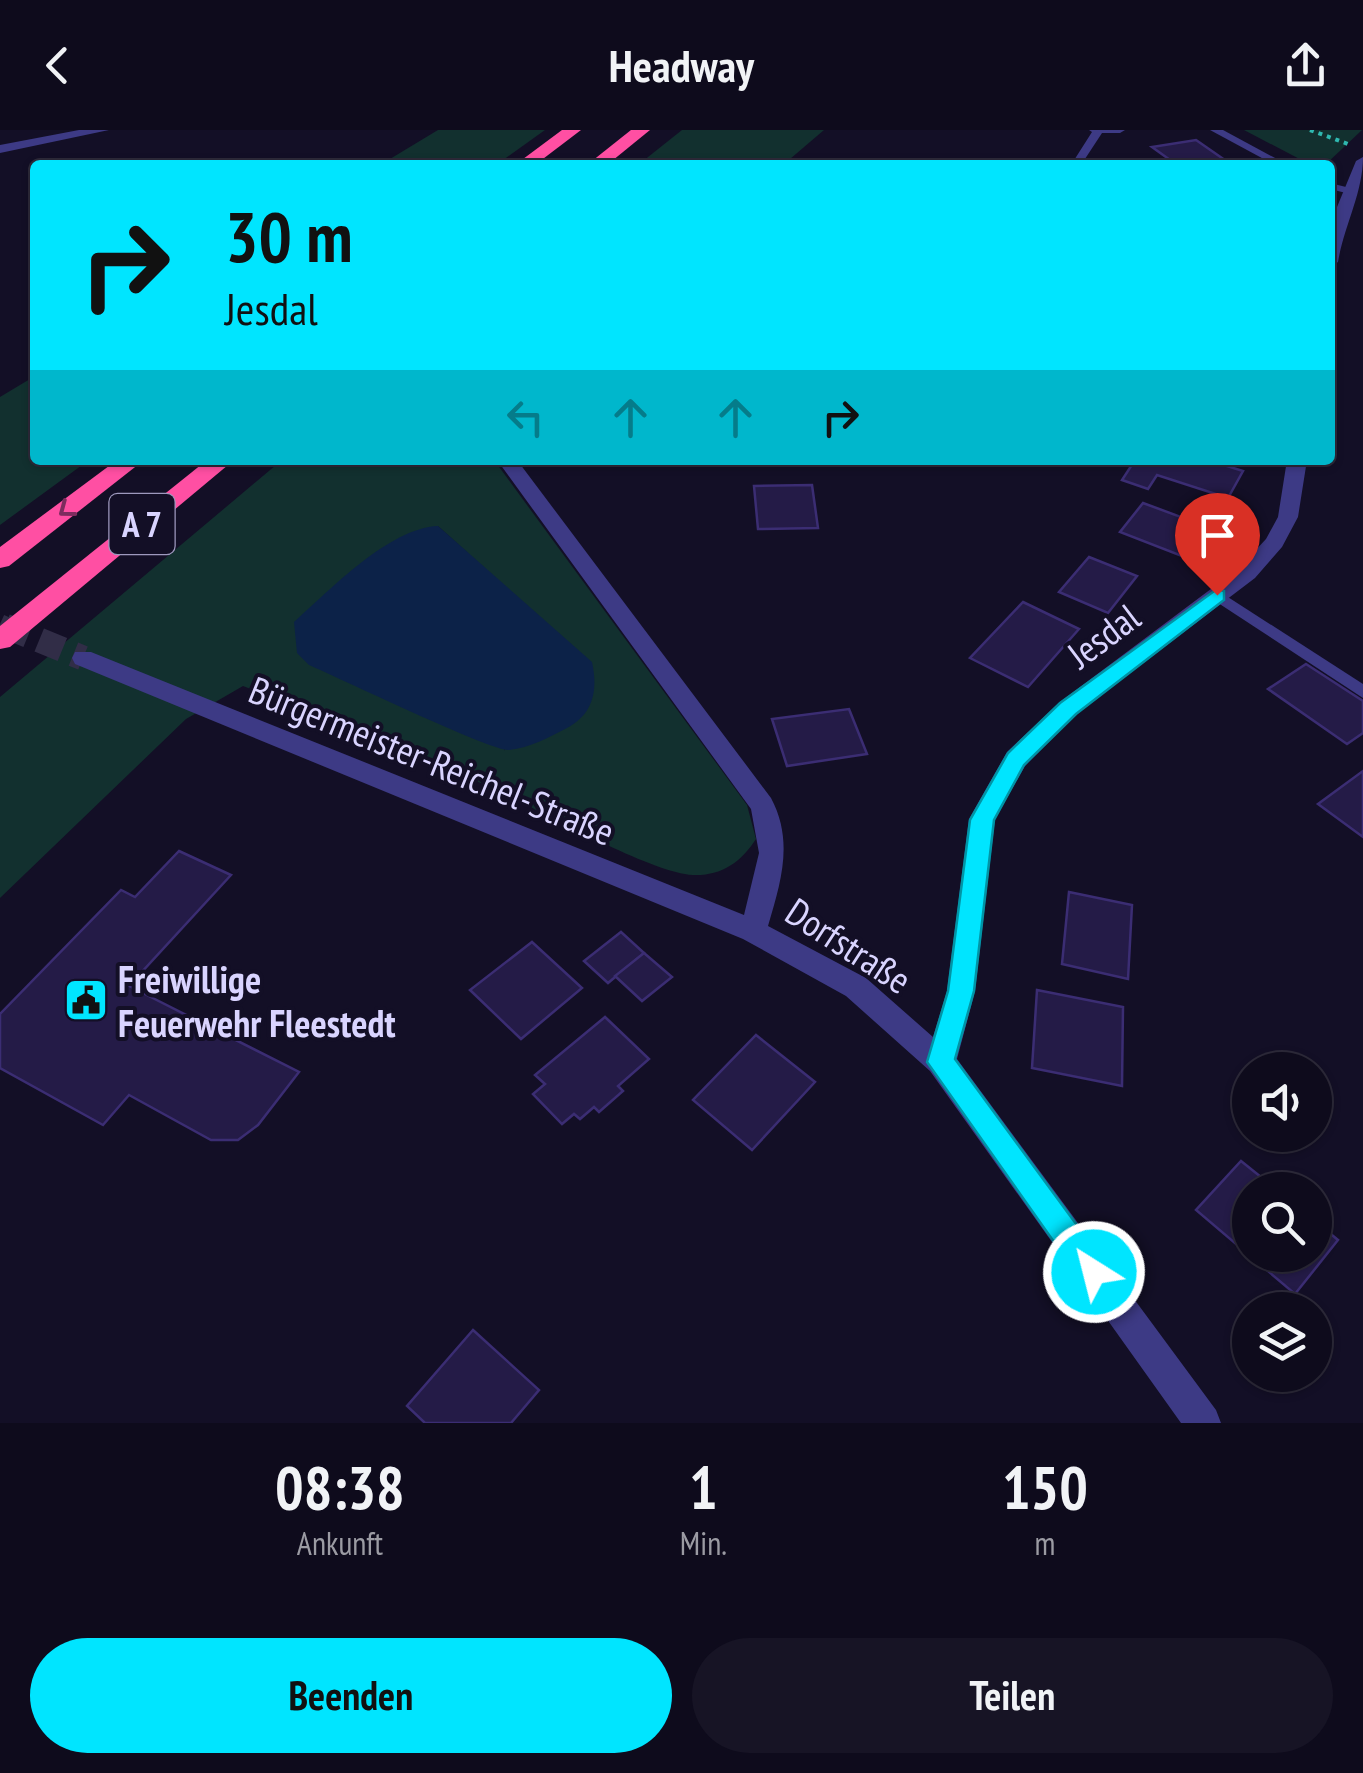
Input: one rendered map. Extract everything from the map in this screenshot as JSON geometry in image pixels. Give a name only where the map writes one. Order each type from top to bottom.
[{"type":"highway","points":[[531,160],[572,130]]},
{"type":"highway","points":[[603,160],[642,130]]},
{"type":"highway","name":"A 7","points":[[0,560],[125,465]]},
{"type":"highway","name":"A 7","points":[[0,640],[216,465]]},
{"type":"street","points":[[0,149],[102,130]]},
{"type":"street","points":[[1335,244],[1363,162]]},
{"type":"street","name":"Dorfstraße","points":[[511,465],[762,805],[773,829],[775,847],[753,931],[856,988],[941,1062],[1203,1423]]},
{"type":"street","name":"Jesdal","points":[[941,1062],[961,991],[982,820],[1016,759],[1068,708],[1247,572],[1275,542],[1288,517],[1296,465]]},
{"type":"street","name":"Bürgermeister-Reichel-Straße","points":[[83,658],[753,931]]},
{"type":"lane","points":[[1079,160],[1096,131],[1120,130]]},
{"type":"lane","points":[[1215,130],[1273,160]]},
{"type":"lane","points":[[1335,187],[1350,191]]},
{"type":"lane","points":[[1217,595],[1363,692]]},
{"type":"path","points":[[1310,130],[1363,150]]},
{"type":"green space","points":[[438,130],[545,130],[503,160],[388,160]]},
{"type":"green space","points":[[682,130],[824,130],[789,160],[644,160]]},
{"type":"green space","points":[[1244,130],[1362,130],[1330,160],[1301,160]]},
{"type":"green space","points":[[30,379],[30,465],[82,465],[0,525],[0,397]]},
{"type":"green space","points":[[276,465],[498,465],[747,805],[756,839],[737,861],[722,870],[703,875],[673,871],[619,850],[453,771],[243,686],[186,719],[0,898],[0,697]],"holes":[[[438,526],[490,573],[505,751]]]},
{"type":"water","points":[[438,526],[592,662],[592,700],[576,722],[546,738],[509,750],[446,727],[309,665],[297,653],[294,622],[325,594],[380,549],[419,529]]},
{"type":"building","points":[[1196,140],[1225,160],[1170,160],[1152,147]]},
{"type":"building","points":[[1132,465],[1224,465],[1243,471],[1228,498],[1157,475],[1148,489],[1122,480]]},
{"type":"building","points":[[812,485],[818,528],[758,529],[754,486]]},
{"type":"building","points":[[1143,503],[1208,527],[1187,558],[1120,532]]},
{"type":"building","points":[[1089,557],[1137,576],[1108,613],[1059,592]]},
{"type":"building","points":[[1023,602],[1079,629],[1028,687],[970,658]]},
{"type":"building","points":[[1306,664],[1363,701],[1363,733],[1347,744],[1268,689]]},
{"type":"building","points":[[849,709],[867,754],[787,766],[772,719]]},
{"type":"building","points":[[1363,771],[1363,837],[1318,804]]},
{"type":"building","name":"Freiwillige Feuerwehr Fleestedt","points":[[179,851],[231,875],[129,986],[299,1072],[258,1125],[238,1140],[211,1140],[129,1095],[103,1125],[0,1068],[0,1014],[121,890],[135,897]]},
{"type":"building","points":[[1069,892],[1132,905],[1128,979],[1062,964]]},
{"type":"building","points":[[621,932],[644,953],[608,983],[584,961]]},
{"type":"building","points":[[532,942],[582,988],[521,1039],[470,990]]},
{"type":"building","points":[[644,953],[672,977],[642,1001],[615,976]]},
{"type":"building","points":[[1037,990],[1123,1007],[1122,1086],[1032,1068]]},
{"type":"building","points":[[605,1017],[649,1059],[618,1086],[623,1091],[599,1112],[594,1107],[580,1119],[574,1114],[562,1124],[533,1094],[545,1084],[535,1075]]},
{"type":"building","points":[[756,1035],[815,1082],[752,1150],[693,1100]]},
{"type":"building","points":[[1241,1161],[1255,1172],[1232,1172],[1232,1241],[1196,1210]]},
{"type":"building","points":[[1269,1272],[1313,1272],[1293,1292]]},
{"type":"building","points":[[473,1330],[539,1390],[511,1423],[425,1423],[407,1406]]},
{"type":"tunnel","points":[[0,624],[11,629]]},
{"type":"tunnel","points":[[5,626],[83,658]]},
{"type":"place","name":"Freiwillige Feuerwehr Fleestedt","points":[[86,1000]]},
{"type":"route","points":[[1094,1272],[941,1062],[961,991],[982,820],[1016,759],[1068,708],[1217,595]]}]
